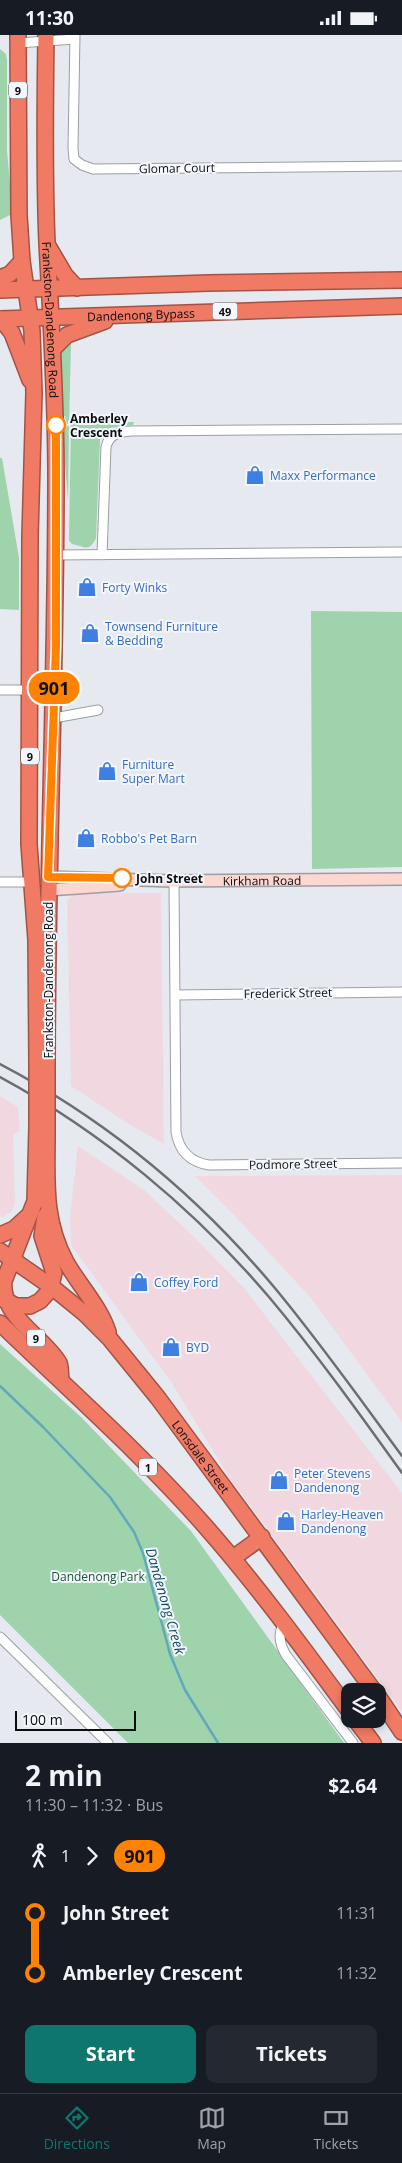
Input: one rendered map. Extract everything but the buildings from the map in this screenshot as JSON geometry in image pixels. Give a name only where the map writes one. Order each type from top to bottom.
[{"type":"highway","name":"Frankston-Dandenong Road","points":[[45,37],[47,244],[53,349],[56,555],[54,718],[42,1065],[42,1130],[50,1225],[59,1248],[104,1320],[110,1339]]},
{"type":"highway","name":"Frankston-Dandenong Road","points":[[22,38],[18,184],[22,261],[30,319],[34,393],[30,555],[29,844],[42,1065]]},
{"type":"highway","points":[[47,244],[65,275],[77,288]]},
{"type":"highway","points":[[0,278],[10,273],[22,261]]},
{"type":"highway","points":[[0,290],[335,280],[402,280]]},
{"type":"highway","name":"Dandenong Bypass","points":[[0,319],[116,317],[214,311],[402,307]]},
{"type":"highway","points":[[53,349],[67,335],[116,317]]},
{"type":"highway","points":[[0,319],[12,333],[34,393]]},
{"type":"highway","points":[[30,555],[56,555]]},
{"type":"highway","points":[[30,691],[54,691]]},
{"type":"highway","name":"Kirkham Road","points":[[31,882],[48,883]]},
{"type":"highway","name":"Frankston-Dandenong Road","points":[[13,1259],[32,1212],[36,1195],[42,1130]]},
{"type":"highway","points":[[2,1299],[18,1306],[34,1305],[43,1299],[52,1287],[54,1271],[42,1233],[47,1202]]},
{"type":"highway","points":[[0,1235],[18,1227],[32,1212]]},
{"type":"highway","name":"Lonsdale Street","points":[[0,1251],[52,1287],[84,1313],[110,1339],[158,1398],[368,1683]]},
{"type":"highway","name":"9","points":[[13,1259],[3,1284],[2,1299],[60,1364],[60,1379]]},
{"type":"highway","name":"1","points":[[0,1323],[60,1379],[173,1492],[233,1558],[284,1622],[341,1700]]},
{"type":"highway","points":[[233,1558],[262,1537]]},
{"type":"highway","points":[[386,1708],[402,1732]]},
{"type":"highway","points":[[362,1728],[373,1743]]},
{"type":"street","points":[[22,38],[45,37]]},
{"type":"street","points":[[22,38],[75,37]]},
{"type":"street","name":"Glomar Court","points":[[75,37],[73,148],[74,159],[82,165],[93,169],[402,166]]},
{"type":"street","points":[[102,555],[106,447],[109,440],[118,433],[131,431],[402,429]]},
{"type":"street","points":[[56,555],[402,552]]},
{"type":"street","points":[[0,690],[30,691]]},
{"type":"street","points":[[54,718],[98,710]]},
{"type":"street","name":"Kirkham Road","points":[[48,883],[402,879]]},
{"type":"street","points":[[172,881],[174,995]]},
{"type":"street","name":"Kirkham Road","points":[[0,882],[31,882]]},
{"type":"street","name":"Frederick Street","points":[[174,995],[402,992]]},
{"type":"street","name":"Podmore Street","points":[[174,995],[176,1132],[179,1146],[187,1156],[194,1161],[209,1165],[402,1163]]},
{"type":"street","points":[[284,1622],[279,1631],[279,1642],[286,1655],[353,1743]]},
{"type":"street","points":[[0,1637],[108,1743]]},
{"type":"shaded area","points":[[74,893],[161,893],[164,1144],[127,1123],[71,1086],[67,901]]},
{"type":"shaded area","points":[[0,1096],[18,1107],[20,1131],[13,1135],[15,1204],[11,1212],[3,1217],[0,1216]]},
{"type":"shaded area","points":[[78,1146],[144,1190],[244,1288],[402,1493],[402,1711],[386,1689],[386,1683],[381,1683],[229,1477],[171,1382],[71,1245],[70,1216]]},
{"type":"shaded area","points":[[402,1175],[402,1422],[310,1297],[195,1176]]},
{"type":"green space","points":[[0,49],[6,54],[7,60],[7,151],[12,206],[10,215],[0,220]]},
{"type":"green space","points":[[67,339],[71,345],[69,424],[67,424],[65,416],[62,416],[61,346]]},
{"type":"green space","points":[[71,422],[134,422],[133,425],[110,428],[100,440],[96,538],[91,546],[87,547],[73,545],[69,540]]},
{"type":"green space","points":[[69,426],[68,500],[62,428]]},
{"type":"green space","points":[[0,458],[2,458],[19,558],[19,610],[0,609]]},
{"type":"green space","points":[[311,611],[402,612],[402,867],[312,869]]},
{"type":"green space","name":"Dandenong Park","points":[[0,1344],[81,1417],[191,1531],[344,1743],[128,1743],[0,1615]]},
{"type":"waterway","name":"Dandenong Creek","points":[[0,1386],[43,1427],[110,1497],[134,1532],[143,1553],[170,1654],[185,1690],[218,1743]]},
{"type":"railway","points":[[0,1064],[76,1109],[113,1135],[148,1162],[214,1221],[291,1307],[402,1456]]},
{"type":"railway","points":[[0,1077],[75,1122],[145,1175],[210,1233],[286,1318],[337,1383],[402,1473]]},
{"type":"bus line","name":"901","points":[[56,425],[56,645],[48,877],[122,878]]},
{"type":"place","name":"Amberley Crescent","points":[[56,425]]},
{"type":"place","name":"Maxx Performance","points":[[255,475]]},
{"type":"place","name":"Forty Winks","points":[[87,587]]},
{"type":"place","name":"Townsend Furniture & Bedding","points":[[90,633]]},
{"type":"place","name":"Furniture Super Mart","points":[[107,771]]},
{"type":"place","name":"Robbo's Pet Barn","points":[[86,838]]},
{"type":"place","name":"John Street","points":[[122,878]]},
{"type":"place","name":"Coffey Ford","points":[[139,1282]]},
{"type":"place","name":"BYD","points":[[171,1347]]},
{"type":"place","name":"Peter Stevens Dandenong","points":[[279,1480]]},
{"type":"place","name":"Harley-Heaven Dandenong","points":[[286,1521]]}]
